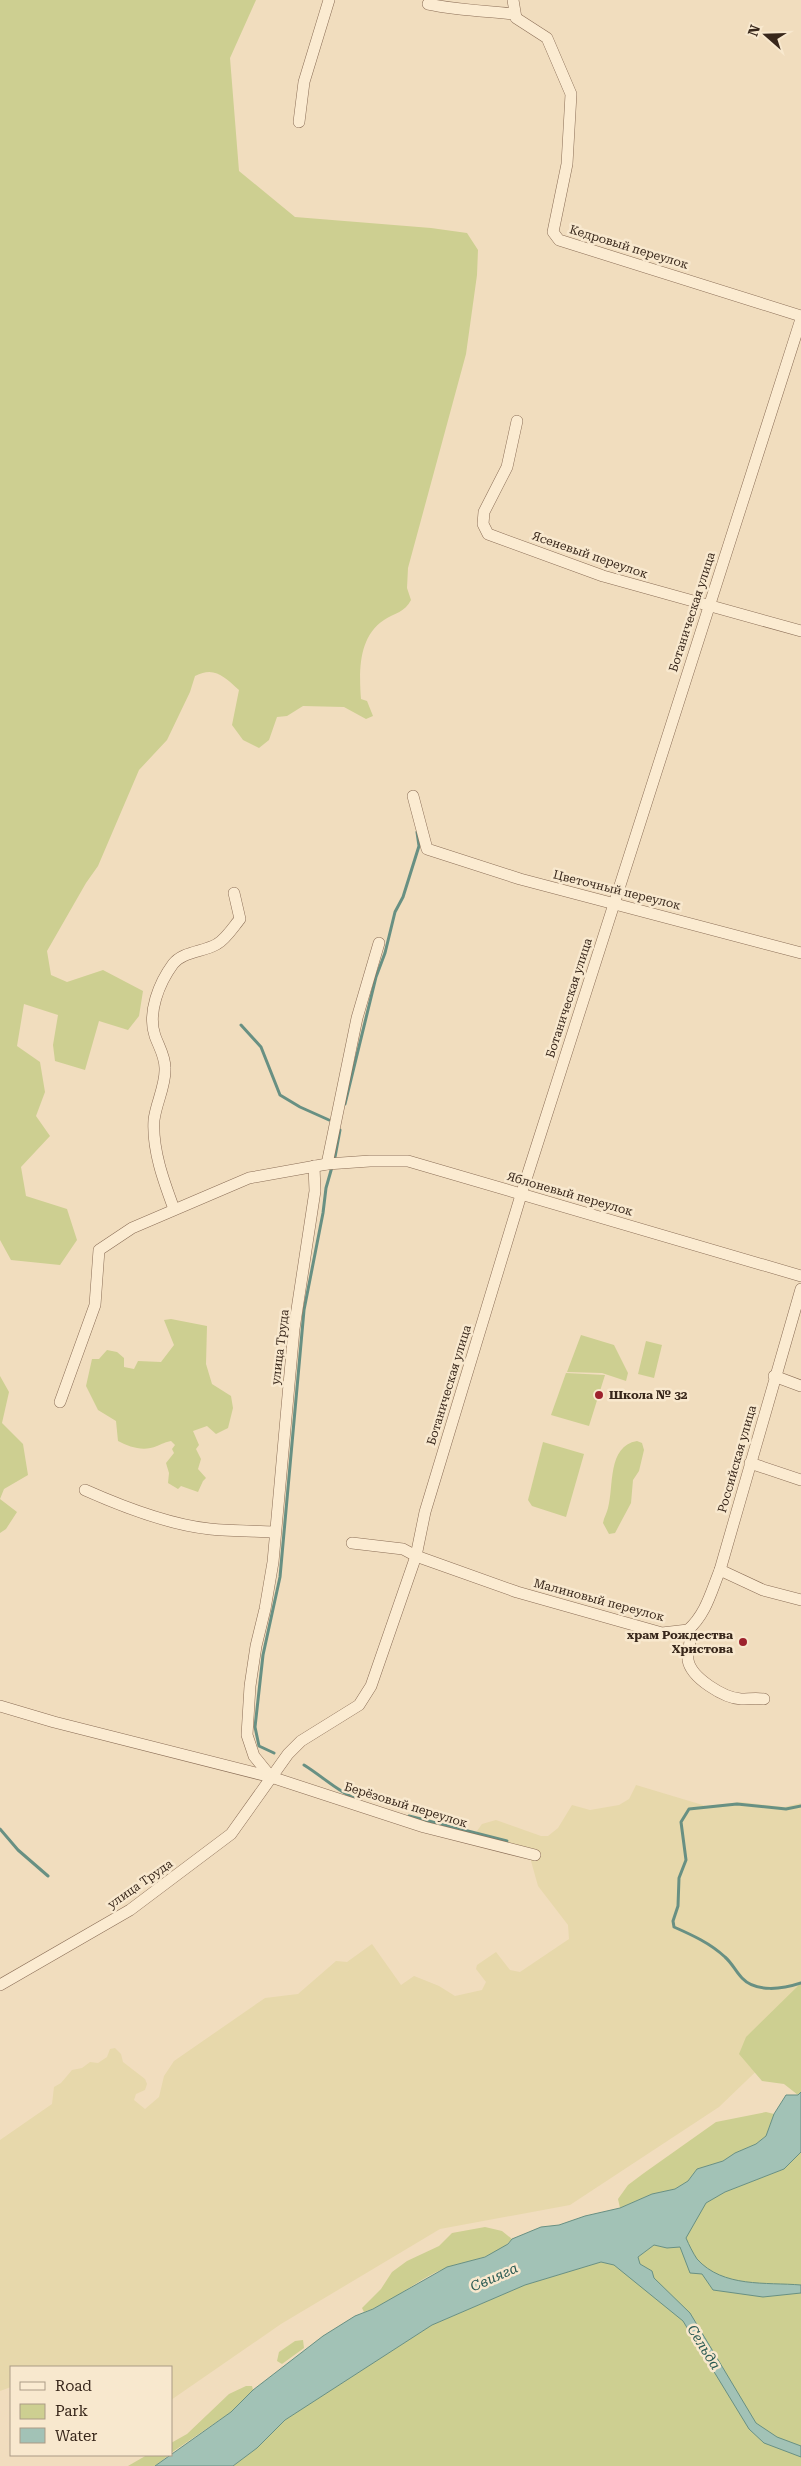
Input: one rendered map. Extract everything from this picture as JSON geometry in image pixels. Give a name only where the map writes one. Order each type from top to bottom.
[{"type":"street","points":[[299,122],[304,82],[329,0]]},
{"type":"street","points":[[428,4],[458,10],[484,10],[514,14],[514,0]]},
{"type":"street","name":"Кедровый переулок","points":[[514,14],[524,24],[537,30],[547,38],[571,94],[567,164],[553,232],[559,240],[801,318]]},
{"type":"street","name":"Ботаническая улица","points":[[371,1686],[416,1556],[425,1512],[521,1195],[801,318]]},
{"type":"street","name":"Ясеневый переулок","points":[[517,421],[506,467],[484,512],[483,524],[488,534],[603,576],[801,631]]},
{"type":"street","name":"Цветочный переулок","points":[[413,796],[427,849],[520,879],[801,953]]},
{"type":"street","points":[[174,1209],[162,1176],[154,1134],[154,1120],[166,1070],[164,1056],[155,1035],[151,1018],[153,1003],[173,964],[182,957],[218,944],[240,918],[234,893]]},
{"type":"street","points":[[327,1164],[357,1018],[379,943]]},
{"type":"street","name":"Яблоневый переулок","points":[[60,1402],[95,1305],[99,1250],[132,1228],[249,1178],[314,1166],[370,1161],[408,1161],[801,1276]]},
{"type":"street","name":"улица Труда","points":[[271,1777],[254,1756],[246,1735],[256,1646],[266,1609],[273,1562],[294,1329],[314,1191],[314,1166]]},
{"type":"street","name":"Российская улица","points":[[688,1630],[699,1620],[705,1609],[720,1570],[774,1376],[801,1289]]},
{"type":"street","points":[[774,1376],[801,1386]]},
{"type":"street","points":[[750,1463],[801,1480]]},
{"type":"street","points":[[85,1490],[118,1504],[184,1525],[210,1529],[275,1532]]},
{"type":"street","name":"Малиновый переулок","points":[[352,1543],[403,1549],[416,1556],[517,1592],[662,1633],[688,1630]]},
{"type":"street","points":[[720,1570],[763,1590],[801,1600]]},
{"type":"street","points":[[688,1630],[691,1639],[689,1662],[699,1678],[718,1691],[740,1699],[764,1699]]},
{"type":"street","name":"улица Труда","points":[[0,1985],[130,1910],[231,1834],[271,1777],[301,1741],[359,1705],[371,1686]]},
{"type":"street","points":[[0,1706],[54,1722],[271,1777]]},
{"type":"street","name":"Берёзовый переулок","points":[[271,1777],[424,1827],[535,1855]]},
{"type":"shaded area","points":[[636,1785],[706,1806],[741,1802],[784,1807],[801,1803],[801,2028],[719,2107],[570,2205],[440,2229],[281,2324],[172,2399],[172,2366],[10,2366],[10,2387],[0,2391],[0,2140],[52,2104],[54,2087],[61,2083],[72,2070],[82,2068],[90,2062],[98,2063],[107,2057],[110,2049],[115,2048],[121,2054],[123,2062],[145,2079],[147,2084],[145,2090],[136,2094],[134,2100],[145,2109],[159,2097],[164,2076],[174,2061],[265,1998],[298,1994],[336,1961],[347,1962],[372,1944],[401,1985],[414,1976],[439,1986],[455,1996],[482,1990],[486,1982],[476,1969],[477,1965],[496,1952],[510,1970],[520,1972],[569,1939],[568,1925],[538,1886],[531,1861],[533,1850],[474,1835],[482,1824],[496,1820],[541,1836],[548,1836],[558,1828],[572,1805],[590,1810],[619,1805],[629,1799]]},
{"type":"green space","points":[[0,0],[256,0],[230,58],[239,171],[295,217],[431,228],[467,233],[478,250],[477,275],[466,354],[408,568],[407,588],[411,600],[403,610],[375,627],[369,636],[362,656],[361,699],[367,701],[373,716],[366,719],[344,707],[303,706],[287,716],[277,717],[269,740],[259,748],[243,740],[232,725],[239,690],[219,674],[208,672],[195,676],[190,692],[167,740],[139,770],[98,866],[86,883],[47,951],[51,975],[67,982],[103,970],[143,991],[139,1016],[128,1030],[99,1021],[85,1070],[55,1061],[53,1045],[58,1015],[24,1004],[17,1046],[40,1062],[45,1092],[36,1116],[50,1136],[21,1167],[26,1196],[67,1209],[77,1240],[60,1265],[11,1260],[0,1240]]},
{"type":"green space","points":[[171,1319],[207,1326],[206,1364],[212,1384],[231,1396],[233,1408],[228,1428],[216,1434],[207,1426],[193,1431],[199,1445],[196,1449],[201,1459],[198,1469],[206,1478],[198,1492],[181,1486],[178,1489],[168,1483],[169,1473],[166,1463],[174,1453],[172,1449],[175,1445],[171,1441],[152,1448],[142,1449],[118,1441],[116,1421],[98,1410],[86,1386],[92,1359],[99,1359],[107,1350],[117,1352],[124,1358],[124,1367],[134,1369],[138,1361],[161,1362],[174,1345],[164,1320]]},
{"type":"green space","points":[[581,1335],[614,1345],[628,1373],[626,1381],[602,1373],[567,1372]]},
{"type":"green space","points":[[646,1341],[662,1345],[654,1378],[638,1374]]},
{"type":"green space","points":[[566,1373],[605,1375],[589,1426],[551,1415]]},
{"type":"green space","points":[[0,1376],[9,1392],[2,1423],[23,1444],[28,1475],[4,1489],[0,1499]]},
{"type":"green space","points":[[637,1441],[642,1443],[644,1450],[639,1471],[633,1480],[631,1503],[615,1533],[609,1534],[603,1523],[610,1499],[616,1459],[627,1444]]},
{"type":"green space","points":[[543,1442],[584,1454],[566,1517],[532,1506],[528,1500]]},
{"type":"green space","points":[[0,1499],[17,1512],[6,1529],[0,1533]]},
{"type":"green space","points":[[801,1983],[801,2092],[798,2095],[784,2084],[762,2081],[739,2054],[746,2037]]},
{"type":"green space","points":[[766,2112],[774,2114],[766,2136],[756,2144],[735,2153],[723,2161],[697,2169],[688,2181],[675,2189],[652,2194],[620,2208],[618,2199],[628,2185],[716,2122]]},
{"type":"green space","points":[[801,2152],[801,2466],[233,2466],[257,2448],[285,2420],[432,2325],[525,2285],[601,2262],[652,2271],[640,2264],[638,2257],[654,2245],[667,2248],[706,2203],[725,2192],[784,2169]]},
{"type":"green space","points":[[485,2227],[502,2231],[512,2239],[491,2254],[438,2271],[386,2302],[364,2312],[362,2308],[381,2289],[392,2272],[407,2261],[439,2246],[452,2233]]},
{"type":"green space","points":[[303,2340],[304,2348],[282,2364],[277,2361],[279,2352],[295,2341]]},
{"type":"green space","points":[[246,2386],[252,2386],[253,2390],[231,2412],[172,2452],[172,2442],[187,2434],[229,2394]]},
{"type":"green space","points":[[145,2456],[168,2456],[155,2466],[128,2466]]},
{"type":"water","points":[[801,2092],[801,2152],[784,2169],[725,2192],[706,2203],[686,2238],[697,2259],[719,2275],[746,2282],[801,2285],[801,2293],[763,2297],[713,2290],[702,2274],[690,2273],[680,2247],[667,2248],[654,2245],[638,2257],[640,2264],[652,2271],[654,2278],[690,2313],[756,2423],[777,2437],[801,2446],[801,2457],[764,2443],[749,2429],[683,2321],[614,2265],[601,2262],[525,2285],[432,2325],[285,2420],[257,2448],[233,2466],[155,2466],[172,2456],[172,2454],[231,2412],[253,2390],[323,2336],[355,2316],[373,2309],[447,2267],[485,2257],[508,2244],[512,2239],[541,2227],[559,2225],[585,2216],[620,2208],[652,2194],[675,2189],[688,2181],[697,2169],[723,2161],[735,2153],[756,2144],[766,2136],[774,2114],[786,2095],[798,2095]]},
{"type":"waterway","points":[[345,1104],[376,977],[385,953],[395,912],[403,897],[419,846],[417,832]]},
{"type":"waterway","points":[[241,1025],[261,1047],[280,1095],[300,1107],[329,1120]]},
{"type":"waterway","points":[[335,1157],[340,1130]]},
{"type":"waterway","points":[[274,1753],[259,1746],[255,1727],[263,1655],[280,1577],[304,1310],[326,1188],[332,1167]]},
{"type":"waterway","points":[[304,1765],[358,1800]]},
{"type":"waterway","points":[[801,1806],[786,1809],[737,1804],[689,1809],[681,1822],[686,1860],[679,1878],[678,1906],[673,1921],[674,1927],[701,1940],[719,1952],[748,1983],[762,1988],[786,1987],[801,1983]]},
{"type":"waterway","points":[[409,1816],[507,1841]]},
{"type":"waterway","points":[[0,1829],[18,1850],[48,1876]]},
{"type":"place","name":"Школа № 32","points":[[599,1395]]},
{"type":"place","name":"храм Рождества Христова","points":[[743,1642]]},
{"type":"water label","name":"Свияга","points":[[494,2277]]},
{"type":"water label","name":"Сельда","points":[[704,2347]]}]
